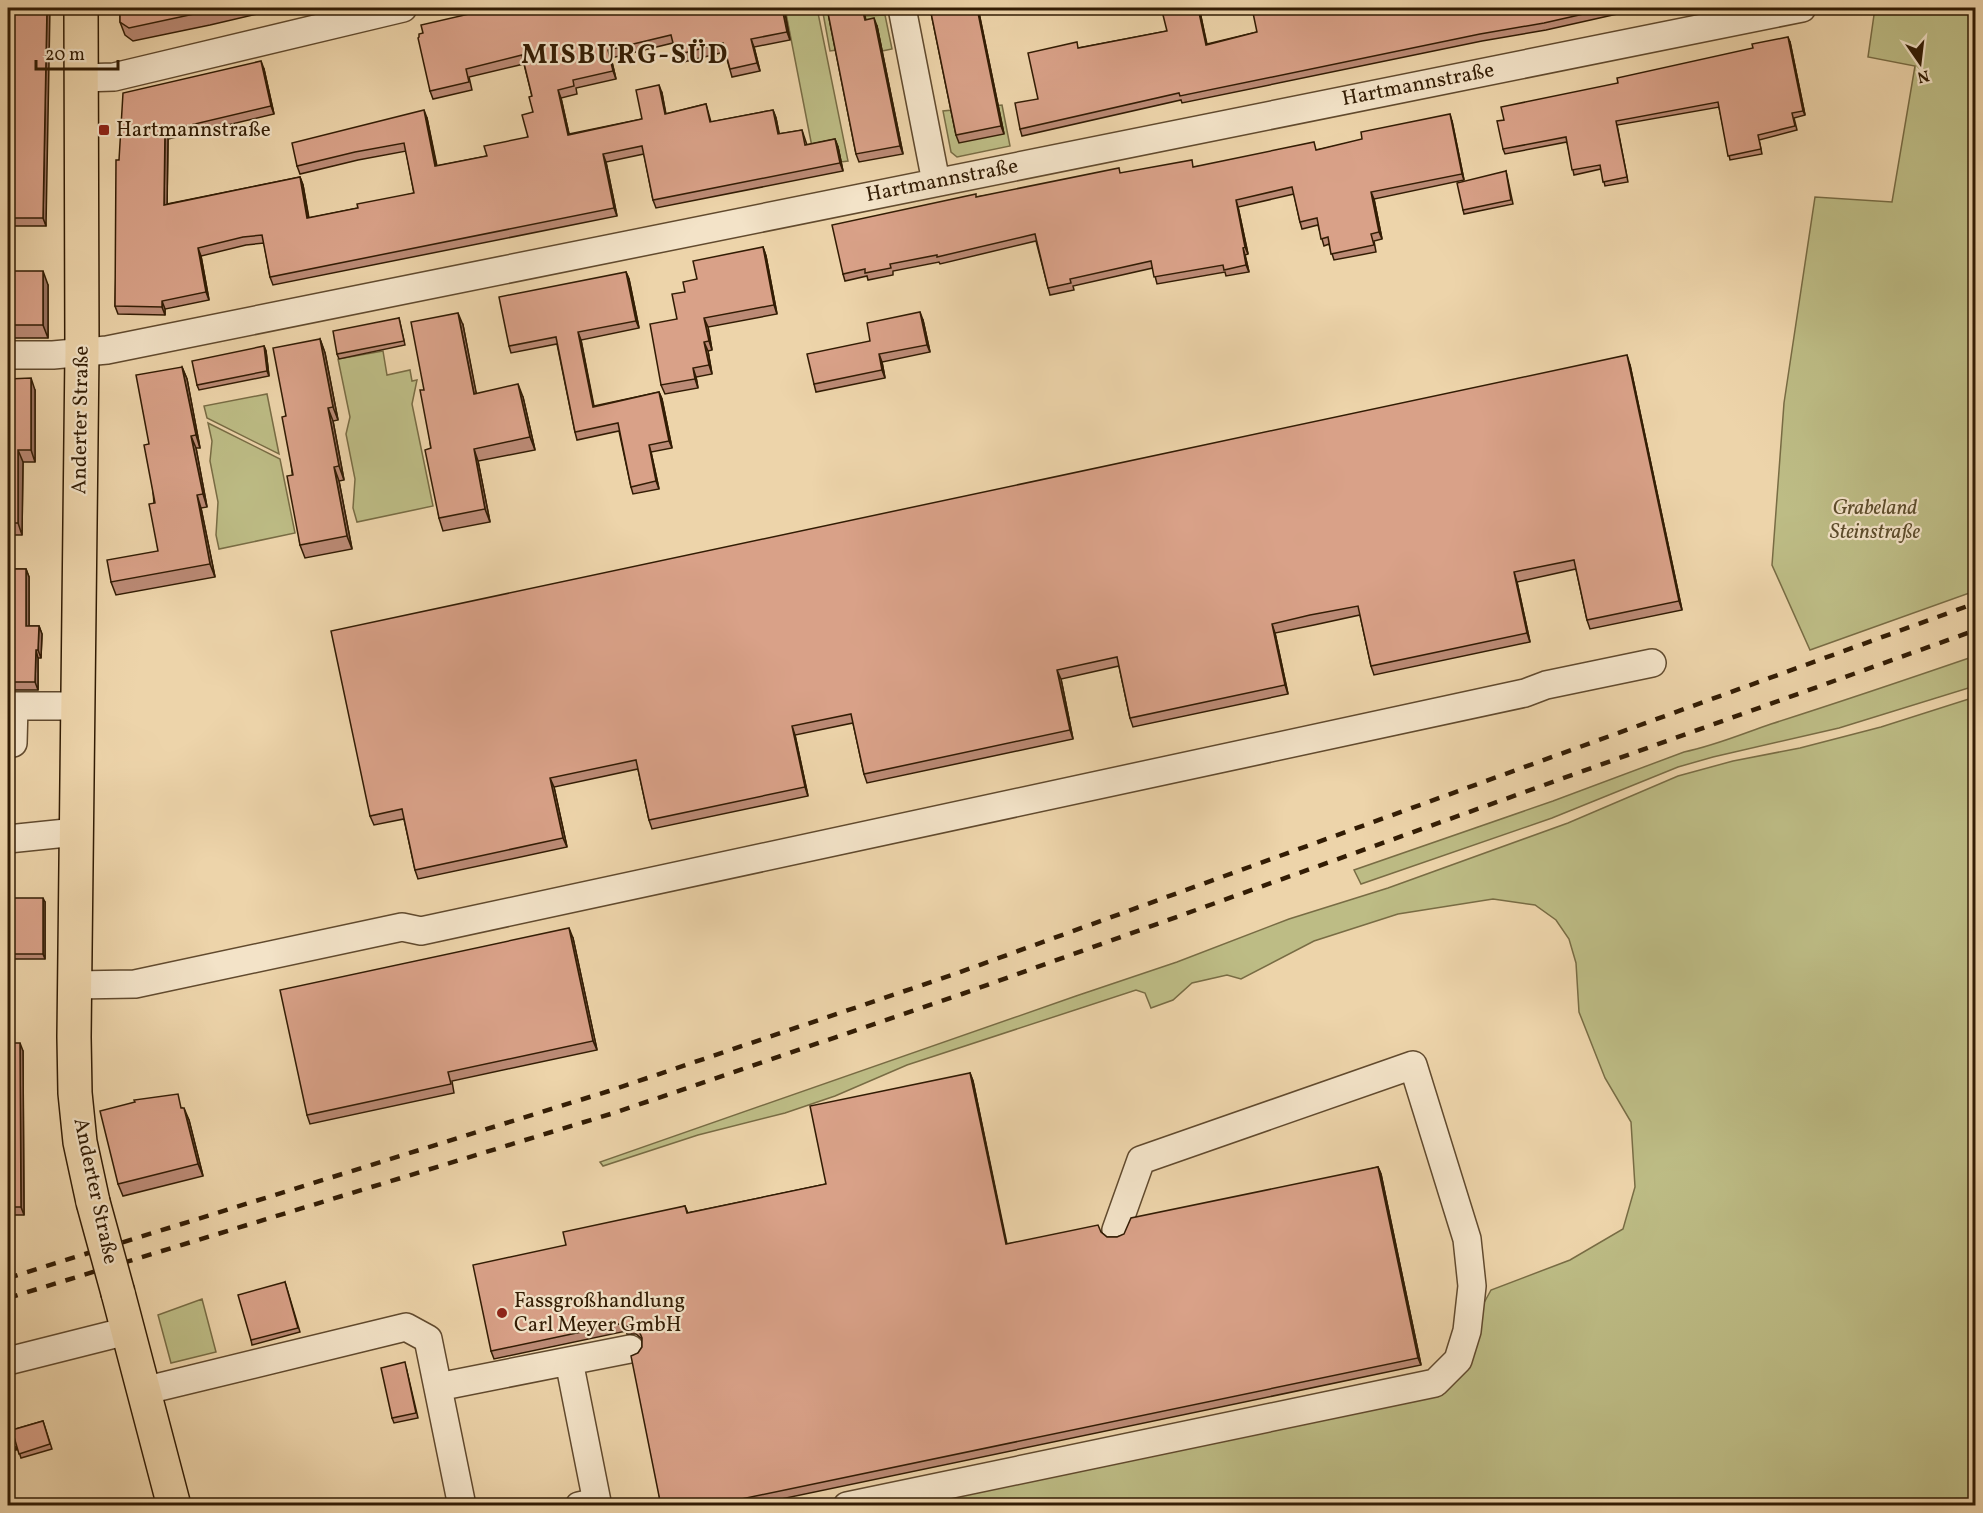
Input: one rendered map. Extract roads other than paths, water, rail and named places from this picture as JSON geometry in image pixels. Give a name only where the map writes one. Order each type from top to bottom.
[{"type":"main road","name":"Anderter Straße","points":[[81,8],[82,352],[75,1093],[80,1142],[93,1202],[174,1506]]},
{"type":"street","points":[[81,78],[114,77],[403,8]]},
{"type":"street","points":[[902,8],[936,182]]},
{"type":"street","name":"Hartmannstraße","points":[[8,355],[53,355],[107,350],[1802,8]]},
{"type":"street","points":[[75,985],[135,984],[402,927],[421,931],[1526,693],[1546,685],[1652,663]]},
{"type":"street","points":[[13,743],[14,705],[77,706]]},
{"type":"street","points":[[8,839],[76,832]]},
{"type":"street","points":[[847,1506],[1435,1383],[1458,1360],[1467,1331],[1472,1286],[1467,1239],[1413,1065],[1141,1160],[1116,1230]]},
{"type":"street","points":[[143,1391],[406,1327],[428,1339],[462,1506]]},
{"type":"street","points":[[8,1361],[127,1331]]},
{"type":"street","points":[[438,1387],[630,1349]]},
{"type":"street","points":[[569,1361],[592,1504]]},
{"type":"railway","points":[[8,1278],[609,1091],[952,975],[1976,603]]},
{"type":"railway","points":[[8,1298],[617,1112],[962,994],[1976,630]]},
{"type":"railway","points":[[8,1451],[17,1448]]},
{"type":"place","name":"Hartmannstraße","points":[[104,130]]},
{"type":"place","name":"Fassgroßhandlung Carl Meyer GmbH","points":[[502,1313]]},
{"type":"district","name":"MISBURG-SÜD","points":[[625,56]]},
{"type":"park label","name":"Grabeland Steinstraße","points":[[1875,520]]}]
